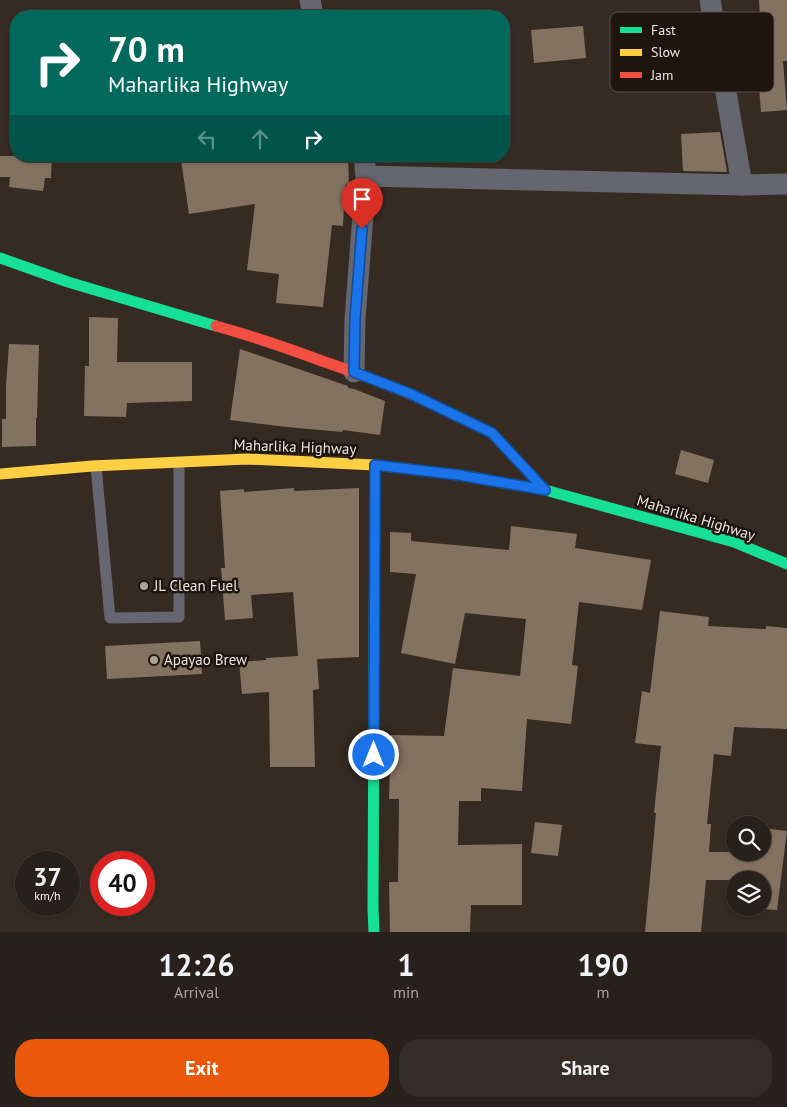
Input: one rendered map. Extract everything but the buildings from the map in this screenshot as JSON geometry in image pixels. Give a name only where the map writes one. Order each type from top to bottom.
[{"type":"street","points":[[726,92],[742,185]]},
{"type":"street","points":[[354,372],[355,319],[365,166],[742,185],[787,184]]},
{"type":"street","points":[[0,258],[68,282],[257,338],[411,394],[492,433],[545,490]]},
{"type":"street","name":"Maharlika Highway","points":[[0,474],[96,466],[247,459],[375,465],[459,475],[545,490],[734,542],[787,564]]},
{"type":"street","points":[[374,932],[375,465]]},
{"type":"lane","points":[[96,466],[110,618],[179,617],[179,462]]},
{"type":"traffic: fast","points":[[0,258],[68,282],[216,326]]},
{"type":"traffic: fast","points":[[436,406],[492,433],[545,490]]},
{"type":"traffic: fast","points":[[374,932],[375,465]]},
{"type":"traffic: fast","points":[[375,465],[459,475],[545,490],[734,542],[787,564]]},
{"type":"traffic: slow","points":[[0,474],[92,466],[247,459],[375,465]]},
{"type":"traffic: jam","points":[[216,326],[269,342],[365,376],[436,406]]},
{"type":"place","name":"JL Clean Fuel","points":[[144,586]]},
{"type":"place","name":"Apayao Brew","points":[[154,660]]},
{"type":"route","points":[[362,229],[355,319],[354,372],[411,394],[492,433],[545,490],[459,475],[375,465],[374,755]]}]
